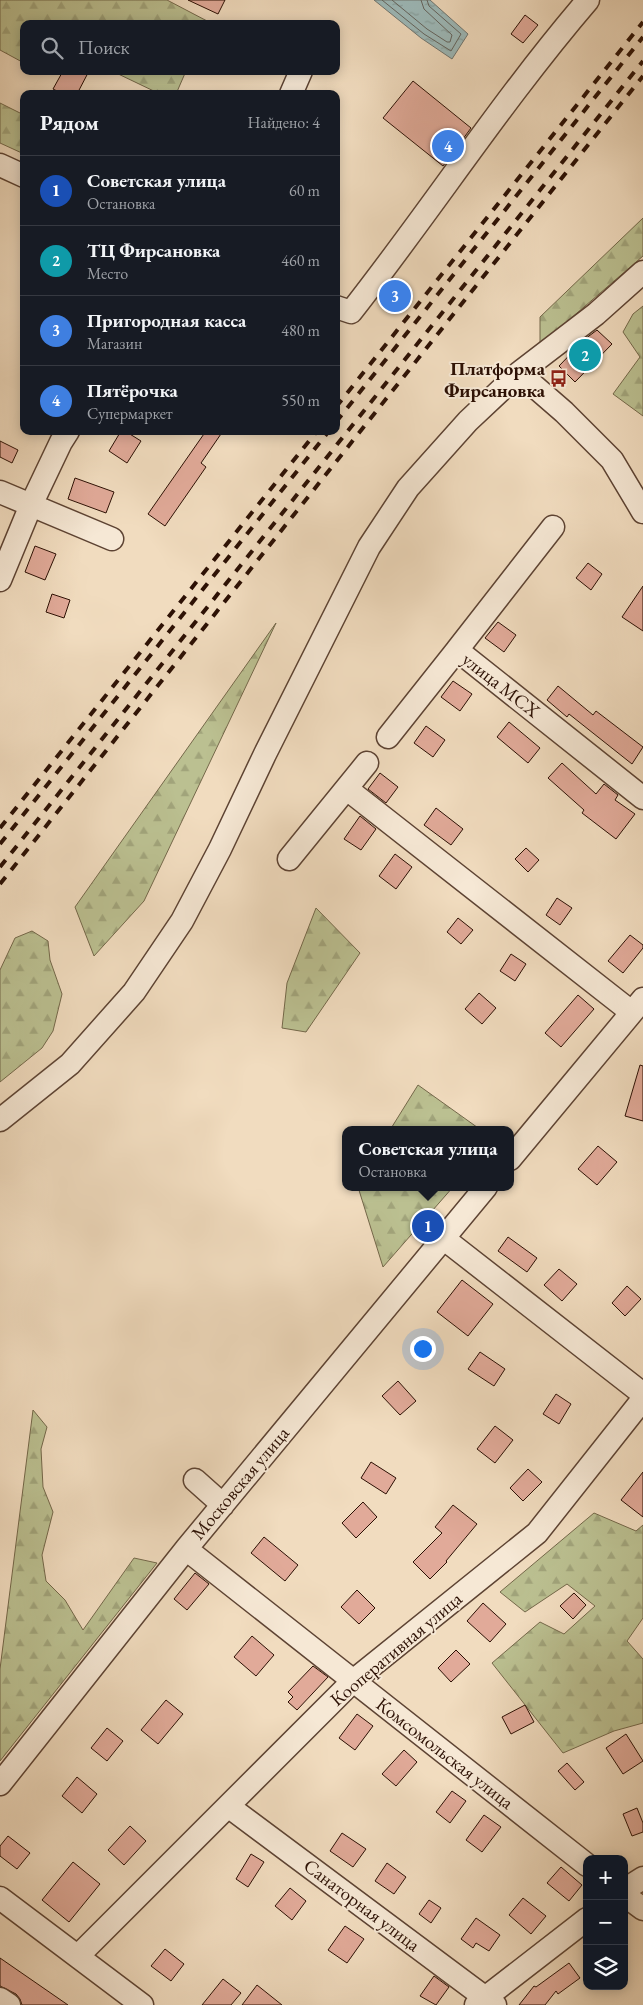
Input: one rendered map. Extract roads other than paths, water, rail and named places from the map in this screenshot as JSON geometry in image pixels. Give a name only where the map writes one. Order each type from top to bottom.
[{"type":"street","points":[[344,310],[564,28],[588,0]]},
{"type":"street","points":[[293,90],[299,75]]},
{"type":"street","points":[[0,165],[20,174]]},
{"type":"street","points":[[0,1120],[70,1064],[134,992],[182,921],[220,849],[265,754],[369,547],[408,488],[468,420],[519,373],[596,314],[643,272]]},
{"type":"street","points":[[519,373],[564,412],[612,460],[643,512]]},
{"type":"street","points":[[0,580],[31,505],[60,442],[65,435]]},
{"type":"street","points":[[0,493],[112,539]]},
{"type":"street","name":"улица МСХ","points":[[553,527],[457,650],[643,798]]},
{"type":"street","points":[[388,737],[457,650]]},
{"type":"street","points":[[289,860],[367,764]]},
{"type":"street","points":[[347,789],[625,1008],[628,1016]]},
{"type":"street","points":[[514,1154],[643,999]]},
{"type":"street","name":"Московская улица","points":[[0,1784],[186,1548],[483,1191]]},
{"type":"street","points":[[443,1238],[643,1394]]},
{"type":"street","name":"Кооперативная улица","points":[[78,1956],[353,1680],[537,1533],[643,1399]]},
{"type":"street","points":[[195,1480],[222,1505]]},
{"type":"street","name":"Комсомольская улица","points":[[186,1548],[583,1862]]},
{"type":"street","name":"Санаторная улица","points":[[228,1806],[485,2002]]},
{"type":"street","points":[[628,1887],[643,1878]]},
{"type":"street","points":[[0,1898],[142,2005]]},
{"type":"street","points":[[628,1898],[643,1909]]},
{"type":"street","points":[[485,2002],[583,1921]]},
{"type":"street","points":[[0,1999],[9,2005]]},
{"type":"water","points":[[374,0],[430,0],[468,34],[452,59],[421,38]]},
{"type":"railway","points":[[340,402],[643,22]]},
{"type":"railway","points":[[340,417],[643,37]]},
{"type":"railway","points":[[0,867],[643,61]]},
{"type":"railway","points":[[0,884],[643,76]]},
{"type":"railway","points":[[0,828],[314,435]]},
{"type":"railway","points":[[0,844],[326,435]]},
{"type":"place","name":"Пятёрочка","points":[[448,146]]},
{"type":"place","name":"Пригородная касса","points":[[395,296]]},
{"type":"place","name":"ТЦ Фирсановка","points":[[585,355]]},
{"type":"place","name":"Платформа Фирсановка","points":[[559,379]]},
{"type":"place","name":"Советская улица","points":[[428,1226]]}]
